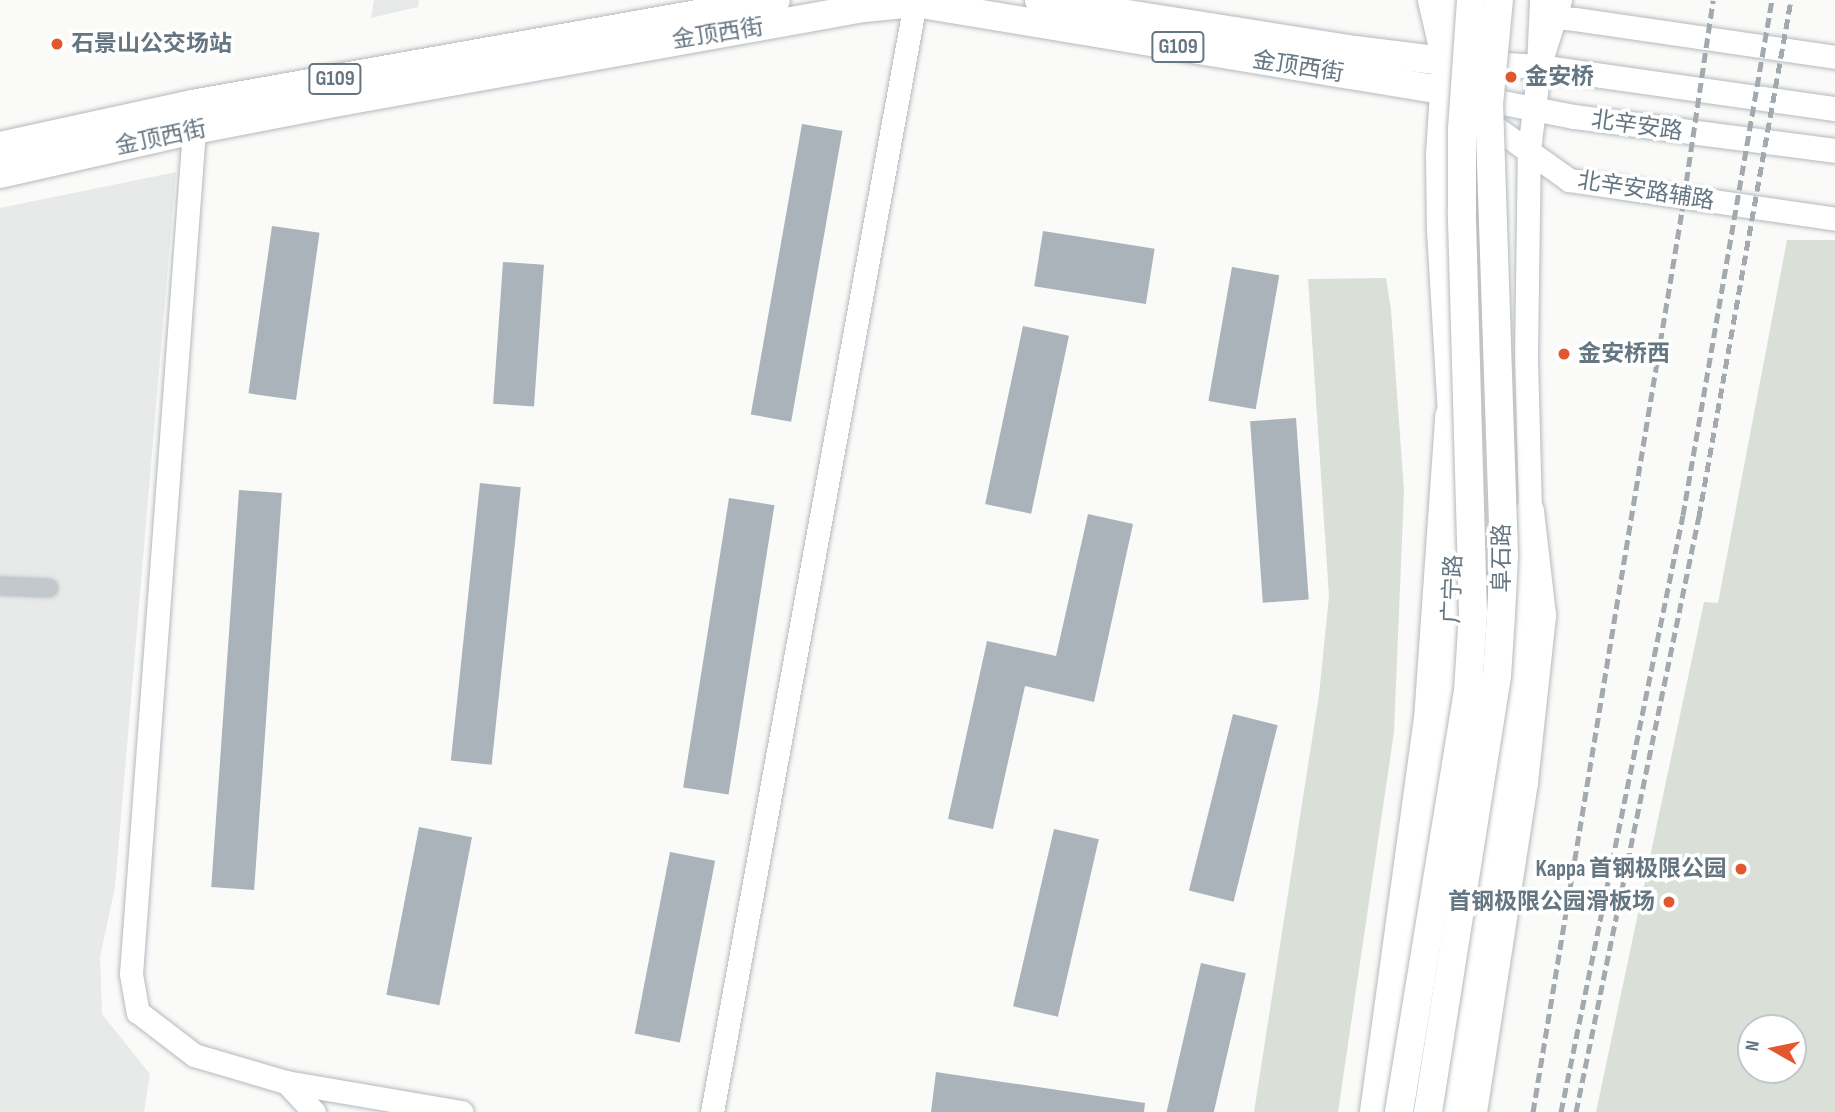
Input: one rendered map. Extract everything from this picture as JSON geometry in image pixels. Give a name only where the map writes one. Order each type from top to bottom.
[{"type":"highway","name":"金顶西街","points":[[0,146],[192,104],[776,0]]},
{"type":"highway","name":"金顶西街","points":[[1039,0],[1355,50],[1443,61]]},
{"type":"highway","name":"阜石路","points":[[1399,1112],[1468,691],[1473,614],[1462,196],[1465,72],[1471,0]]},
{"type":"highway","name":"阜石路","points":[[1428,1112],[1497,676],[1501,614],[1504,555],[1489,105],[1499,0]]},
{"type":"highway","name":"金顶西街","points":[[0,174],[194,130],[864,8],[915,3],[1441,90]]},
{"type":"highway","points":[[1374,1112],[1428,720],[1449,416]]},
{"type":"highway","points":[[1473,1112],[1524,782],[1542,615],[1530,511]]},
{"type":"main road","points":[[1443,61],[1446,0]]},
{"type":"main road","points":[[1443,61],[1460,34],[1463,0]]},
{"type":"main road","points":[[1539,67],[1550,10]]},
{"type":"main road","name":"北辛安路","points":[[1443,61],[1539,67],[1835,109]]},
{"type":"main road","name":"北辛安路","points":[[1441,90],[1534,110],[1835,151]]},
{"type":"street","name":"广宁路","points":[[1384,1112],[1448,705],[1455,504],[1438,230],[1443,61],[1429,0]]},
{"type":"street","points":[[712,1112],[915,3]]},
{"type":"street","points":[[1550,10],[1835,57]]},
{"type":"street","points":[[1448,1112],[1516,676],[1530,511],[1526,356],[1529,150],[1539,67]]},
{"type":"street","name":"北辛安路辅路","points":[[1441,90],[1569,180],[1835,219]]},
{"type":"street","points":[[194,130],[131,974],[138,1012],[194,1055],[286,1082],[461,1112]]},
{"type":"street","points":[[0,586],[49,588]]},
{"type":"street","points":[[286,1082],[314,1112]]},
{"type":"shaded area","points":[[374,0],[419,0],[418,7],[371,18]]},
{"type":"shaded area","points":[[176,172],[115,887],[100,957],[102,1014],[150,1074],[144,1112],[0,1112],[0,208]]},
{"type":"shaded area","name":"Kappa 首钢极限公园","points":[[1787,240],[1835,240],[1835,1112],[1596,1112],[1704,602],[1718,603]]},
{"type":"shaded area","points":[[1386,278],[1391,310],[1404,491],[1394,732],[1338,1112],[1254,1112],[1319,695],[1329,596],[1308,279]]},
{"type":"building","points":[[802,124],[842,131],[791,422],[751,415]]},
{"type":"building","points":[[272,226],[320,233],[296,400],[248,393]]},
{"type":"building","points":[[1043,231],[1155,249],[1146,304],[1034,286]]},
{"type":"building","points":[[503,262],[544,265],[534,407],[493,404]]},
{"type":"building","points":[[1232,267],[1279,275],[1256,409],[1208,401]]},
{"type":"building","points":[[1023,326],[1069,336],[1031,514],[985,504]]},
{"type":"building","points":[[1296,418],[1309,600],[1263,603],[1250,421]]},
{"type":"building","points":[[480,483],[521,487],[492,765],[451,760]]},
{"type":"building","points":[[239,490],[282,493],[254,890],[211,887]]},
{"type":"building","points":[[729,498],[774,505],[729,795],[683,787]]},
{"type":"building","points":[[1088,514],[1133,524],[1094,702],[1025,686],[993,829],[948,819],[987,641],[1056,656]]},
{"type":"building","points":[[1233,714],[1278,725],[1234,902],[1189,891]]},
{"type":"building","points":[[419,827],[472,837],[439,1005],[386,995]]},
{"type":"building","points":[[1054,829],[1099,839],[1058,1017],[1013,1006]]},
{"type":"building","points":[[670,852],[715,861],[680,1042],[635,1034]]},
{"type":"building","points":[[1201,963],[1246,973],[1214,1112],[1167,1112]]},
{"type":"building","points":[[936,1072],[1145,1103],[1144,1112],[931,1112]]},
{"type":"railway","points":[[1533,1112],[1682,211],[1713,0]]},
{"type":"railway","points":[[1561,1112],[1683,515],[1772,0]]},
{"type":"railway","points":[[1576,1112],[1699,516],[1791,0]]},
{"type":"place","name":"石景山公交场站","points":[[57,44]]},
{"type":"place","name":"金安桥","points":[[1511,77]]},
{"type":"place","name":"金安桥西","points":[[1564,354]]},
{"type":"place","name":"Kappa 首钢极限公园","points":[[1741,869]]},
{"type":"place","name":"首钢极限公园滑板场","points":[[1669,902]]}]
